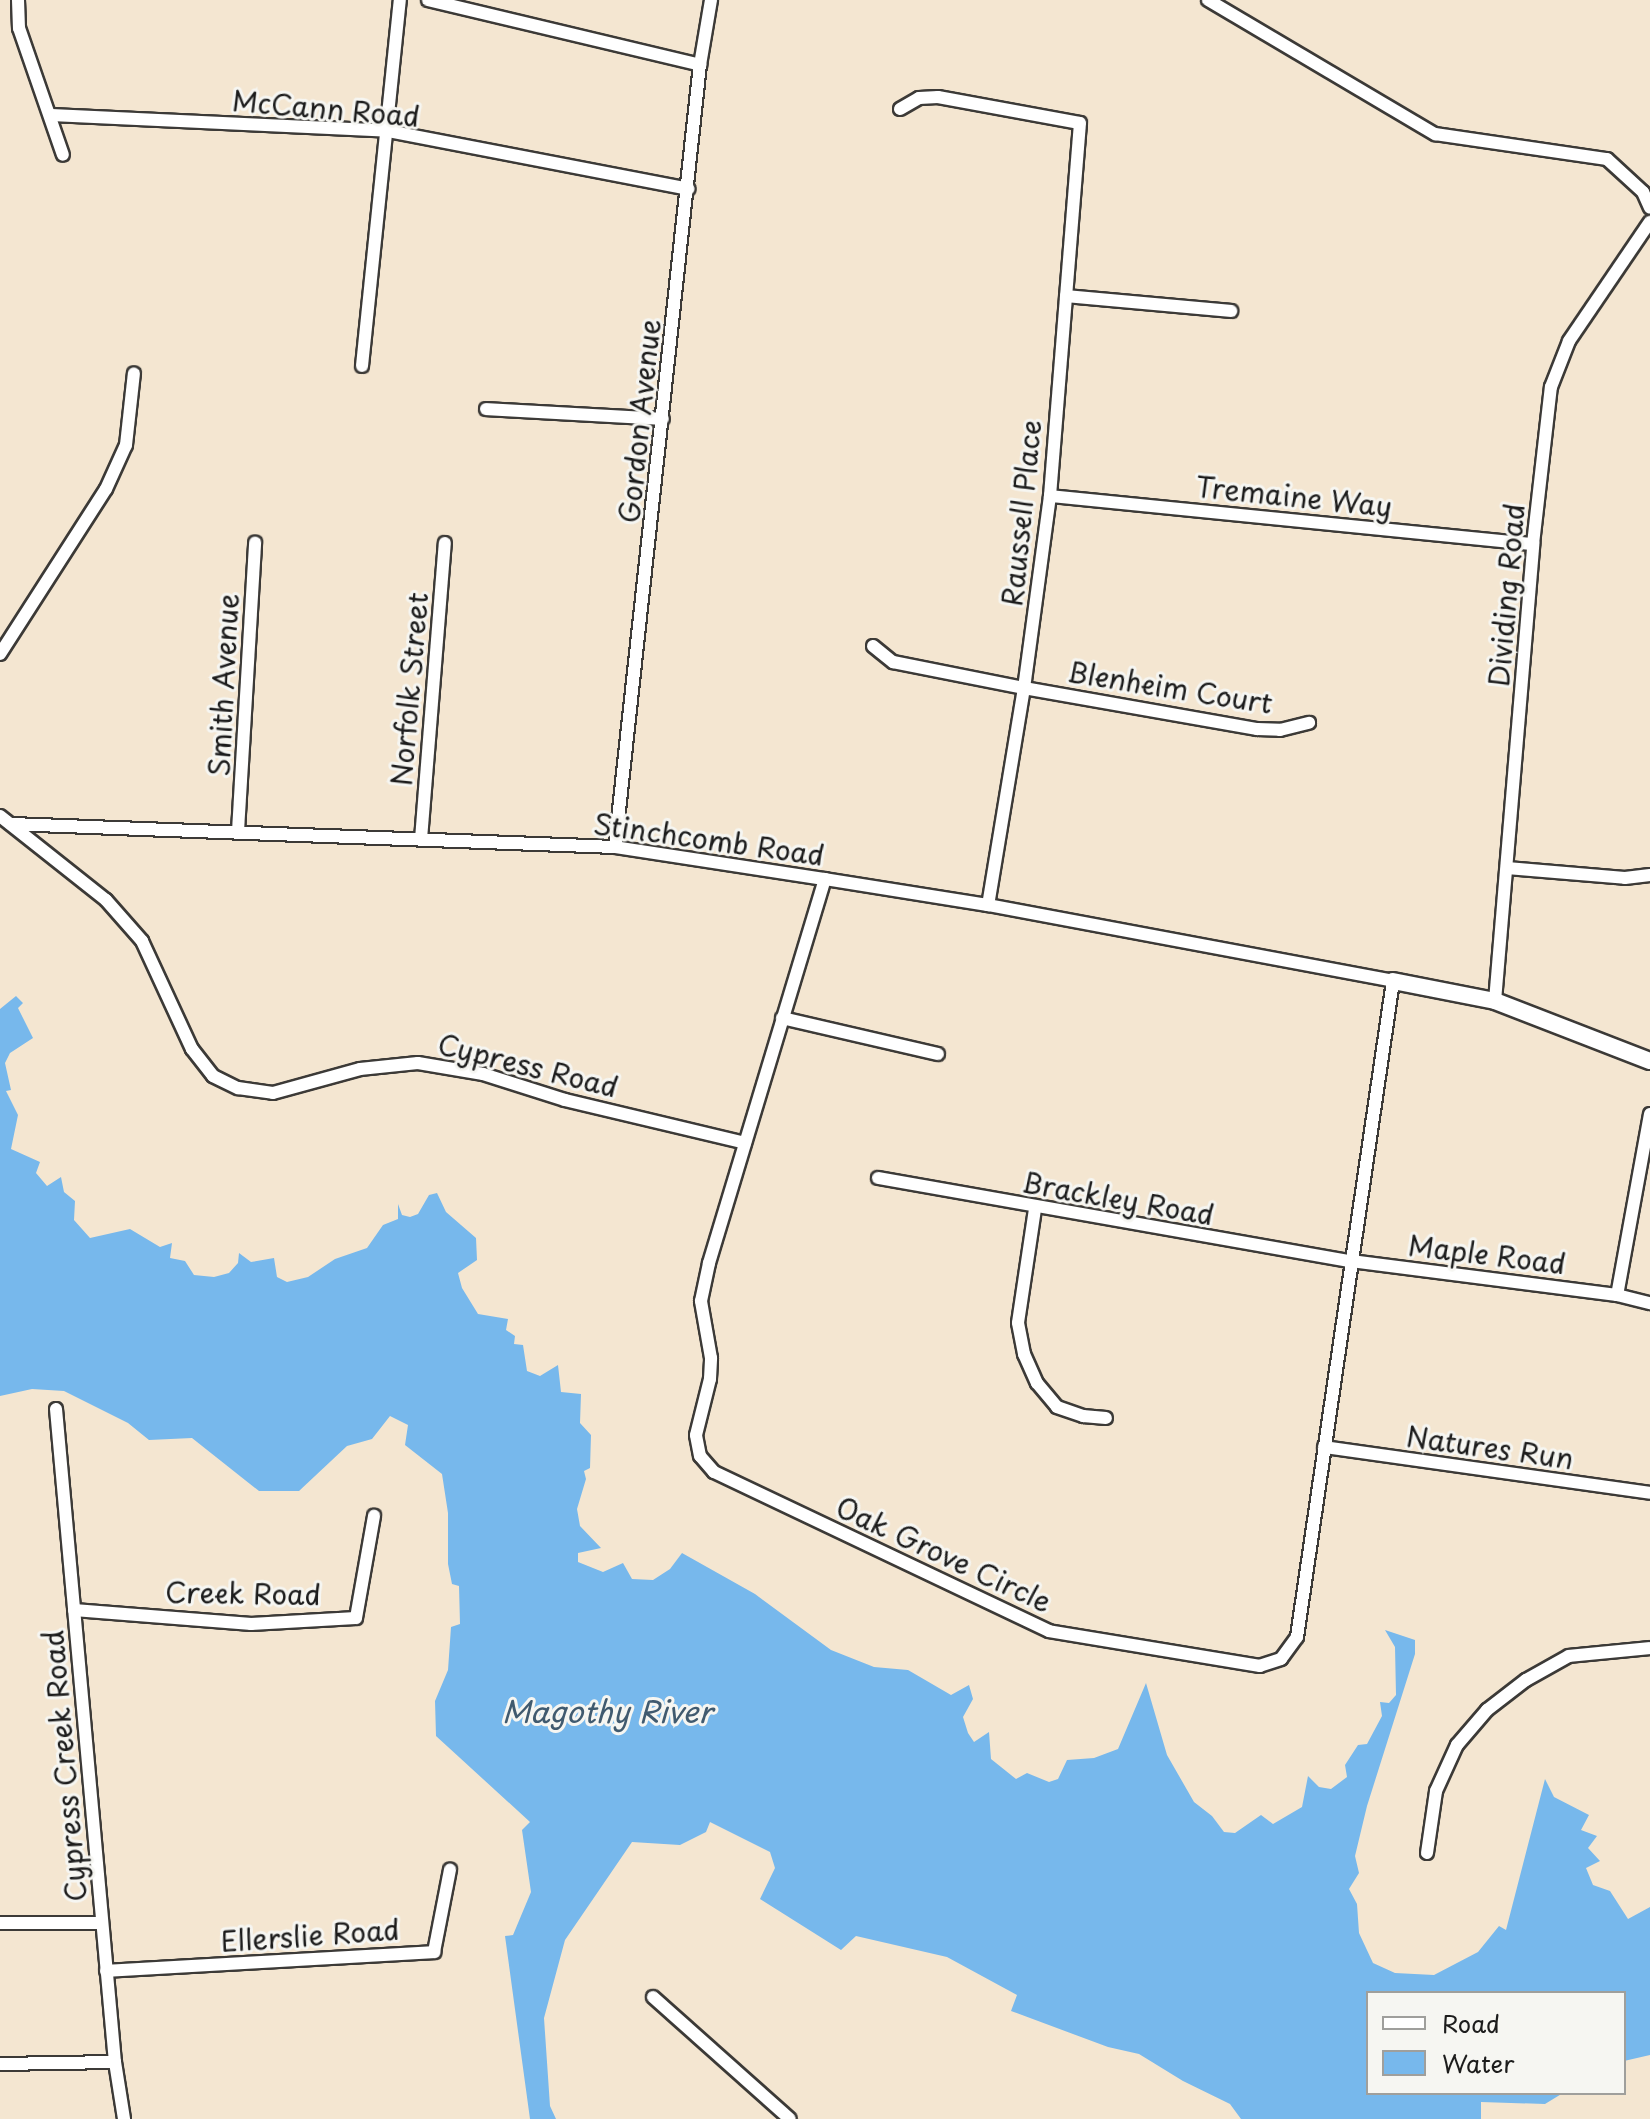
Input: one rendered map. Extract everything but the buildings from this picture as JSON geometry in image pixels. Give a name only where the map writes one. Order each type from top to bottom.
[{"type":"street","points":[[18,0],[19,28],[52,115],[63,155]]},
{"type":"street","points":[[362,366],[400,0]]},
{"type":"street","points":[[428,0],[700,65]]},
{"type":"street","name":"Gordon Avenue","points":[[615,847],[700,65],[711,0]]},
{"type":"street","points":[[1208,0],[1435,134],[1607,159],[1643,192],[1650,208]]},
{"type":"street","name":"Raussell Place","points":[[900,109],[919,98],[938,97],[1080,123],[1050,496],[1024,688],[988,905]]},
{"type":"street","name":"McCann Road","points":[[52,115],[388,131],[688,189]]},
{"type":"street","name":"Dividing Road","points":[[1495,1001],[1533,544],[1551,387],[1569,341],[1650,222]]},
{"type":"street","points":[[1066,296],[1231,311]]},
{"type":"street","points":[[0,654],[106,489],[126,445],[134,373]]},
{"type":"street","points":[[486,409],[663,419]]},
{"type":"street","name":"Tremaine Way","points":[[1050,496],[1533,544]]},
{"type":"street","name":"Smith Avenue","points":[[238,831],[255,542]]},
{"type":"street","name":"Norfolk Street","points":[[421,839],[445,543]]},
{"type":"street","name":"Blenheim Court","points":[[873,646],[893,662],[1024,688],[1257,729],[1280,730],[1309,723]]},
{"type":"street","name":"Stinchcomb Road","points":[[6,820],[615,847],[988,905],[1393,981]]},
{"type":"street","name":"Cypress Road","points":[[6,820],[106,900],[142,941],[192,1049],[213,1076],[238,1088],[273,1093],[360,1069],[418,1063],[483,1074],[565,1100],[745,1143]]},
{"type":"street","points":[[1507,868],[1625,878],[1650,875]]},
{"type":"street","name":"Oak Grove Circle","points":[[825,879],[701,1301],[711,1358],[710,1379],[696,1435],[700,1456],[714,1472],[1049,1631],[1260,1666],[1281,1659],[1297,1637],[1393,981]]},
{"type":"street","points":[[1393,981],[1495,1001],[1650,1061]]},
{"type":"street","points":[[782,1018],[938,1054]]},
{"type":"street","points":[[1617,1295],[1650,1114]]},
{"type":"street","name":"Brackley Road","points":[[878,1178],[1035,1209],[1351,1261]]},
{"type":"street","points":[[1035,1209],[1018,1323],[1024,1354],[1037,1383],[1057,1407],[1083,1416],[1106,1418]]},
{"type":"street","name":"Maple Road","points":[[1351,1261],[1617,1295],[1650,1303]]},
{"type":"street","name":"Cypress Creek Road","points":[[56,1409],[106,1971],[124,2119]]},
{"type":"street","name":"Natures Run","points":[[1324,1447],[1650,1493]]},
{"type":"street","name":"Creek Road","points":[[74,1610],[251,1624],[356,1618],[374,1516]]},
{"type":"street","points":[[1427,1853],[1436,1791],[1457,1745],[1487,1710],[1526,1680],[1569,1656],[1650,1648]]},
{"type":"street","name":"Ellerslie Road","points":[[106,1971],[434,1952],[450,1870]]},
{"type":"street","points":[[0,1923],[102,1923]]},
{"type":"street","points":[[653,1997],[790,2119]]},
{"type":"street","points":[[0,2064],[115,2062]]},
{"type":"water","name":"Magothy River","points":[[16,996],[23,1003],[18,1008],[33,1038],[10,1053],[5,1063],[11,1090],[6,1091],[18,1115],[11,1149],[40,1162],[36,1173],[47,1186],[61,1177],[64,1192],[75,1201],[74,1220],[90,1238],[130,1229],[160,1247],[172,1243],[170,1258],[185,1261],[194,1275],[214,1277],[229,1273],[238,1263],[239,1253],[251,1262],[274,1258],[277,1277],[287,1282],[308,1277],[335,1259],[367,1248],[383,1225],[398,1219],[398,1204],[402,1215],[410,1217],[418,1214],[429,1195],[437,1193],[446,1212],[476,1238],[477,1260],[458,1273],[462,1288],[478,1314],[508,1319],[506,1330],[515,1336],[514,1344],[523,1345],[527,1371],[540,1376],[558,1365],[561,1392],[581,1394],[580,1423],[591,1435],[590,1468],[584,1471],[586,1479],[577,1509],[580,1526],[601,1548],[578,1553],[578,1562],[603,1572],[623,1563],[632,1579],[653,1580],[670,1569],[682,1553],[755,1594],[831,1650],[874,1667],[908,1670],[951,1695],[969,1685],[973,1699],[963,1717],[968,1733],[974,1742],[989,1732],[991,1759],[1016,1779],[1027,1773],[1049,1782],[1058,1779],[1067,1760],[1094,1758],[1118,1749],[1146,1683],[1167,1755],[1194,1802],[1212,1816],[1224,1832],[1235,1833],[1261,1815],[1273,1824],[1302,1807],[1308,1776],[1319,1787],[1331,1789],[1347,1777],[1345,1765],[1358,1745],[1367,1744],[1382,1716],[1380,1702],[1389,1703],[1396,1695],[1395,1647],[1385,1630],[1415,1640],[1415,1654],[1367,1806],[1355,1856],[1359,1873],[1349,1889],[1357,1904],[1359,1933],[1373,1963],[1395,1973],[1434,1975],[1478,1952],[1499,1926],[1506,1930],[1545,1779],[1554,1797],[1589,1815],[1581,1830],[1597,1836],[1588,1848],[1600,1861],[1586,1868],[1593,1885],[1610,1891],[1628,1919],[1650,1907],[1650,2055],[1626,2061],[1626,1991],[1366,1991],[1366,2095],[1560,2095],[1545,2104],[1481,2102],[1481,2119],[1241,2119],[1230,2104],[1183,2081],[1139,2054],[1108,2047],[1011,2011],[1017,1995],[947,1957],[856,1936],[841,1950],[760,1899],[775,1868],[770,1852],[710,1822],[706,1832],[680,1845],[632,1842],[565,1940],[544,2018],[550,2106],[556,2119],[530,2119],[505,1936],[513,1935],[531,1892],[522,1830],[530,1822],[436,1736],[435,1701],[448,1670],[451,1627],[460,1624],[459,1586],[452,1584],[448,1564],[448,1513],[442,1474],[405,1445],[408,1425],[390,1416],[372,1439],[347,1446],[299,1491],[259,1491],[192,1438],[149,1440],[128,1423],[64,1391],[32,1389],[0,1396],[0,1009]]}]
